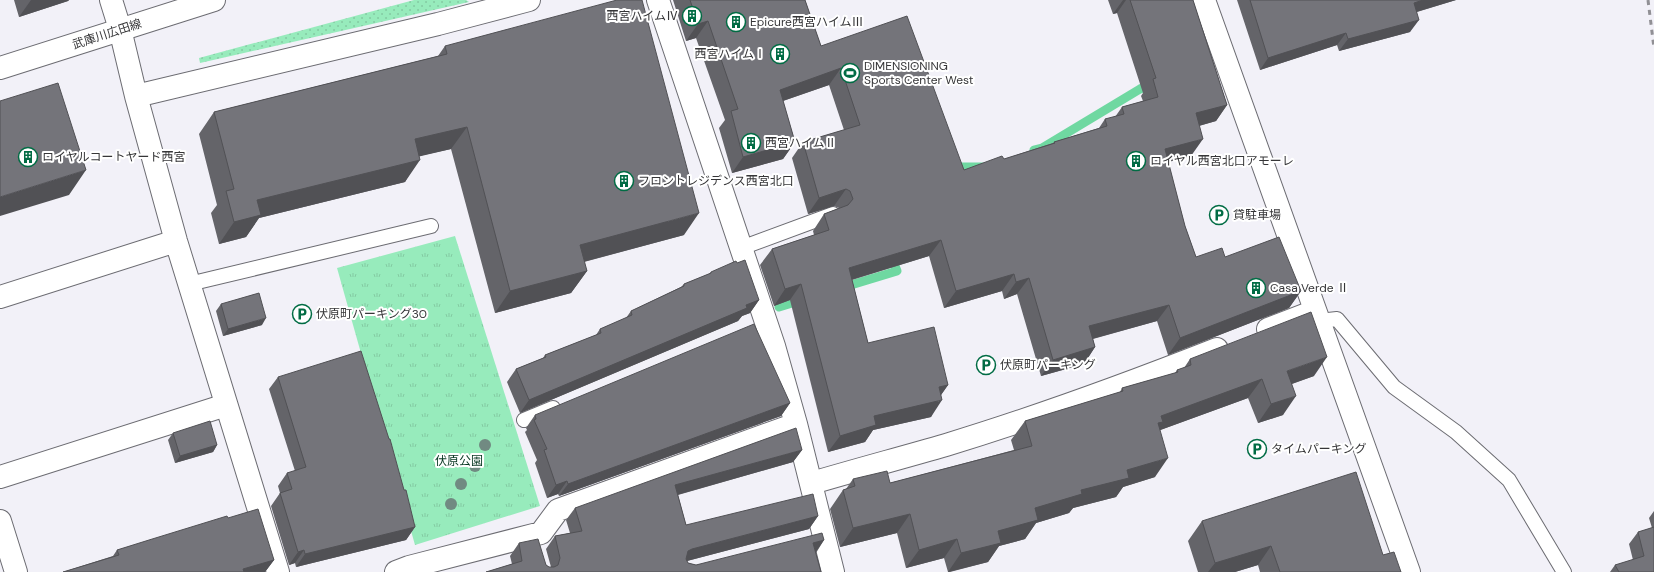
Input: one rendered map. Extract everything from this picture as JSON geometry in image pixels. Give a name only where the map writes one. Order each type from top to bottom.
[{"type":"street","points":[[110,0],[120,29],[136,96],[176,241],[278,572]]},
{"type":"street","name":"武庫川広田線","points":[[0,68],[214,0]]},
{"type":"street","points":[[136,96],[438,24],[529,0]]},
{"type":"street","points":[[658,0],[741,248],[758,322],[796,424],[812,483],[816,536],[833,572]]},
{"type":"street","points":[[1204,0],[1409,572]]},
{"type":"street","points":[[0,296],[176,241]]},
{"type":"street","points":[[812,483],[946,444],[1053,410],[1243,339],[1317,316]]},
{"type":"street","points":[[0,477],[226,405]]},
{"type":"street","points":[[396,572],[409,567],[536,542],[541,532],[558,510],[796,424]]},
{"type":"street","points":[[0,521],[16,572]]},
{"type":"lane","points":[[741,248],[834,214]]},
{"type":"lane","points":[[189,284],[431,226]]},
{"type":"lane","points":[[1317,316],[1337,319],[1394,388],[1456,432],[1509,480],[1564,572]]},
{"type":"lane","points":[[524,420],[568,402]]},
{"type":"green space","points":[[414,0],[466,0],[469,2],[200,63],[199,58]]},
{"type":"green space","name":"伏原公園","points":[[455,236],[540,506],[415,545],[337,268]]},
{"type":"building","points":[[617,0],[642,0],[699,213],[580,245],[587,271],[510,291],[467,127],[415,139],[420,160],[257,200],[261,215],[234,222],[226,191],[234,189],[214,112],[447,54],[445,46]]},
{"type":"building","points":[[690,0],[805,0],[821,46],[907,16],[964,170],[1002,156],[1004,159],[1107,126],[1105,119],[1124,114],[1122,107],[1158,97],[1153,79],[1156,78],[1130,0],[1193,0],[1227,105],[1196,113],[1203,139],[1165,149],[1185,226],[1196,257],[1222,248],[1225,257],[1279,237],[1301,291],[1180,338],[1169,305],[1089,326],[1095,347],[1053,360],[1029,278],[1016,282],[1014,274],[956,291],[941,240],[849,268],[868,343],[934,327],[948,385],[939,387],[942,400],[874,416],[876,425],[840,436],[801,284],[785,289],[772,249],[829,230],[824,214],[848,205],[853,199],[850,191],[846,189],[819,198],[803,142],[860,125],[841,68],[780,90],[795,142],[743,157],[731,111],[738,109],[708,21],[698,24]]},
{"type":"building","points":[[1250,0],[1423,0],[1414,3],[1419,20],[1348,39],[1346,33],[1268,58]]},
{"type":"building","points":[[58,83],[86,170],[0,197],[0,101]]},
{"type":"building","points":[[745,260],[759,300],[746,305],[747,308],[529,400],[516,369],[546,357],[545,355],[601,333],[600,329],[632,315],[631,311],[684,286],[684,284],[736,261],[737,263]]},
{"type":"building","points":[[259,293],[266,318],[228,329],[221,304]]},
{"type":"building","points":[[1311,312],[1327,357],[1287,371],[1296,396],[1271,404],[1262,379],[1161,416],[1163,422],[1158,423],[1168,458],[1127,470],[1129,478],[1081,490],[1082,494],[1035,508],[1038,520],[998,531],[1001,543],[961,553],[957,539],[919,550],[910,514],[853,528],[843,490],[855,486],[853,479],[887,471],[890,483],[1032,446],[1025,421],[1123,391],[1122,388],[1178,372],[1177,370],[1191,365],[1190,359]]},
{"type":"building","points":[[754,324],[790,403],[568,484],[567,481],[556,485],[544,450],[547,449],[534,420],[536,419],[535,415]]},
{"type":"building","points":[[361,351],[390,439],[404,490],[406,490],[415,527],[305,554],[304,550],[298,552],[280,493],[292,489],[287,473],[306,467],[278,377]]},
{"type":"building","points":[[210,421],[217,445],[180,456],[173,433]]},
{"type":"building","points":[[796,428],[802,450],[675,485],[686,525],[813,494],[818,516],[692,549],[688,551],[686,559],[688,563],[696,565],[822,533],[824,540],[813,543],[821,572],[486,572],[522,561],[519,543],[538,539],[546,565],[549,567],[554,567],[558,565],[560,558],[555,536],[582,531],[575,508]]},
{"type":"building","points":[[1356,472],[1383,555],[1394,552],[1401,572],[1280,572],[1271,546],[1215,563],[1202,521]]},
{"type":"building","points":[[258,509],[274,560],[243,569],[244,572],[63,572],[119,555],[117,550],[227,516],[228,518]]},
{"type":"building","points":[[1654,527],[1654,572],[1619,572],[1615,565],[1644,556],[1638,532]]},
{"type":"waterway","points":[[1034,150],[1042,148],[1140,89],[1152,84]]},
{"type":"waterway","points":[[951,169],[959,167],[982,167]]},
{"type":"waterway","points":[[841,288],[897,271],[891,256]]},
{"type":"waterway","points":[[779,307],[802,300]]},
{"type":"railway","points":[[1648,0],[1654,48]]},
{"type":"place","name":"西宮ハイムⅣ","points":[[692,16]]},
{"type":"place","name":"Epicure西宮ハイムⅢ","points":[[736,22]]},
{"type":"place","name":"西宮ハイムⅠ","points":[[780,54]]},
{"type":"place","name":"DIMENSIONING Sports Center West","points":[[850,73]]},
{"type":"place","name":"西宮ハイムⅡ","points":[[751,143]]},
{"type":"place","name":"ロイヤルコートヤード西宮","points":[[28,157]]},
{"type":"place","name":"ロイヤル西宮北口アモーレ","points":[[1136,161]]},
{"type":"place","name":"フロントレジデンス西宮北口","points":[[624,181]]},
{"type":"place","name":"貸駐車場","points":[[1219,215]]},
{"type":"place","name":"Casa Verde Ⅱ","points":[[1256,288]]},
{"type":"place","name":"伏原町パーキング30","points":[[302,314]]},
{"type":"place","name":"伏原町パーキング","points":[[986,365]]},
{"type":"place","name":"タイムパーキング","points":[[1257,449]]}]
